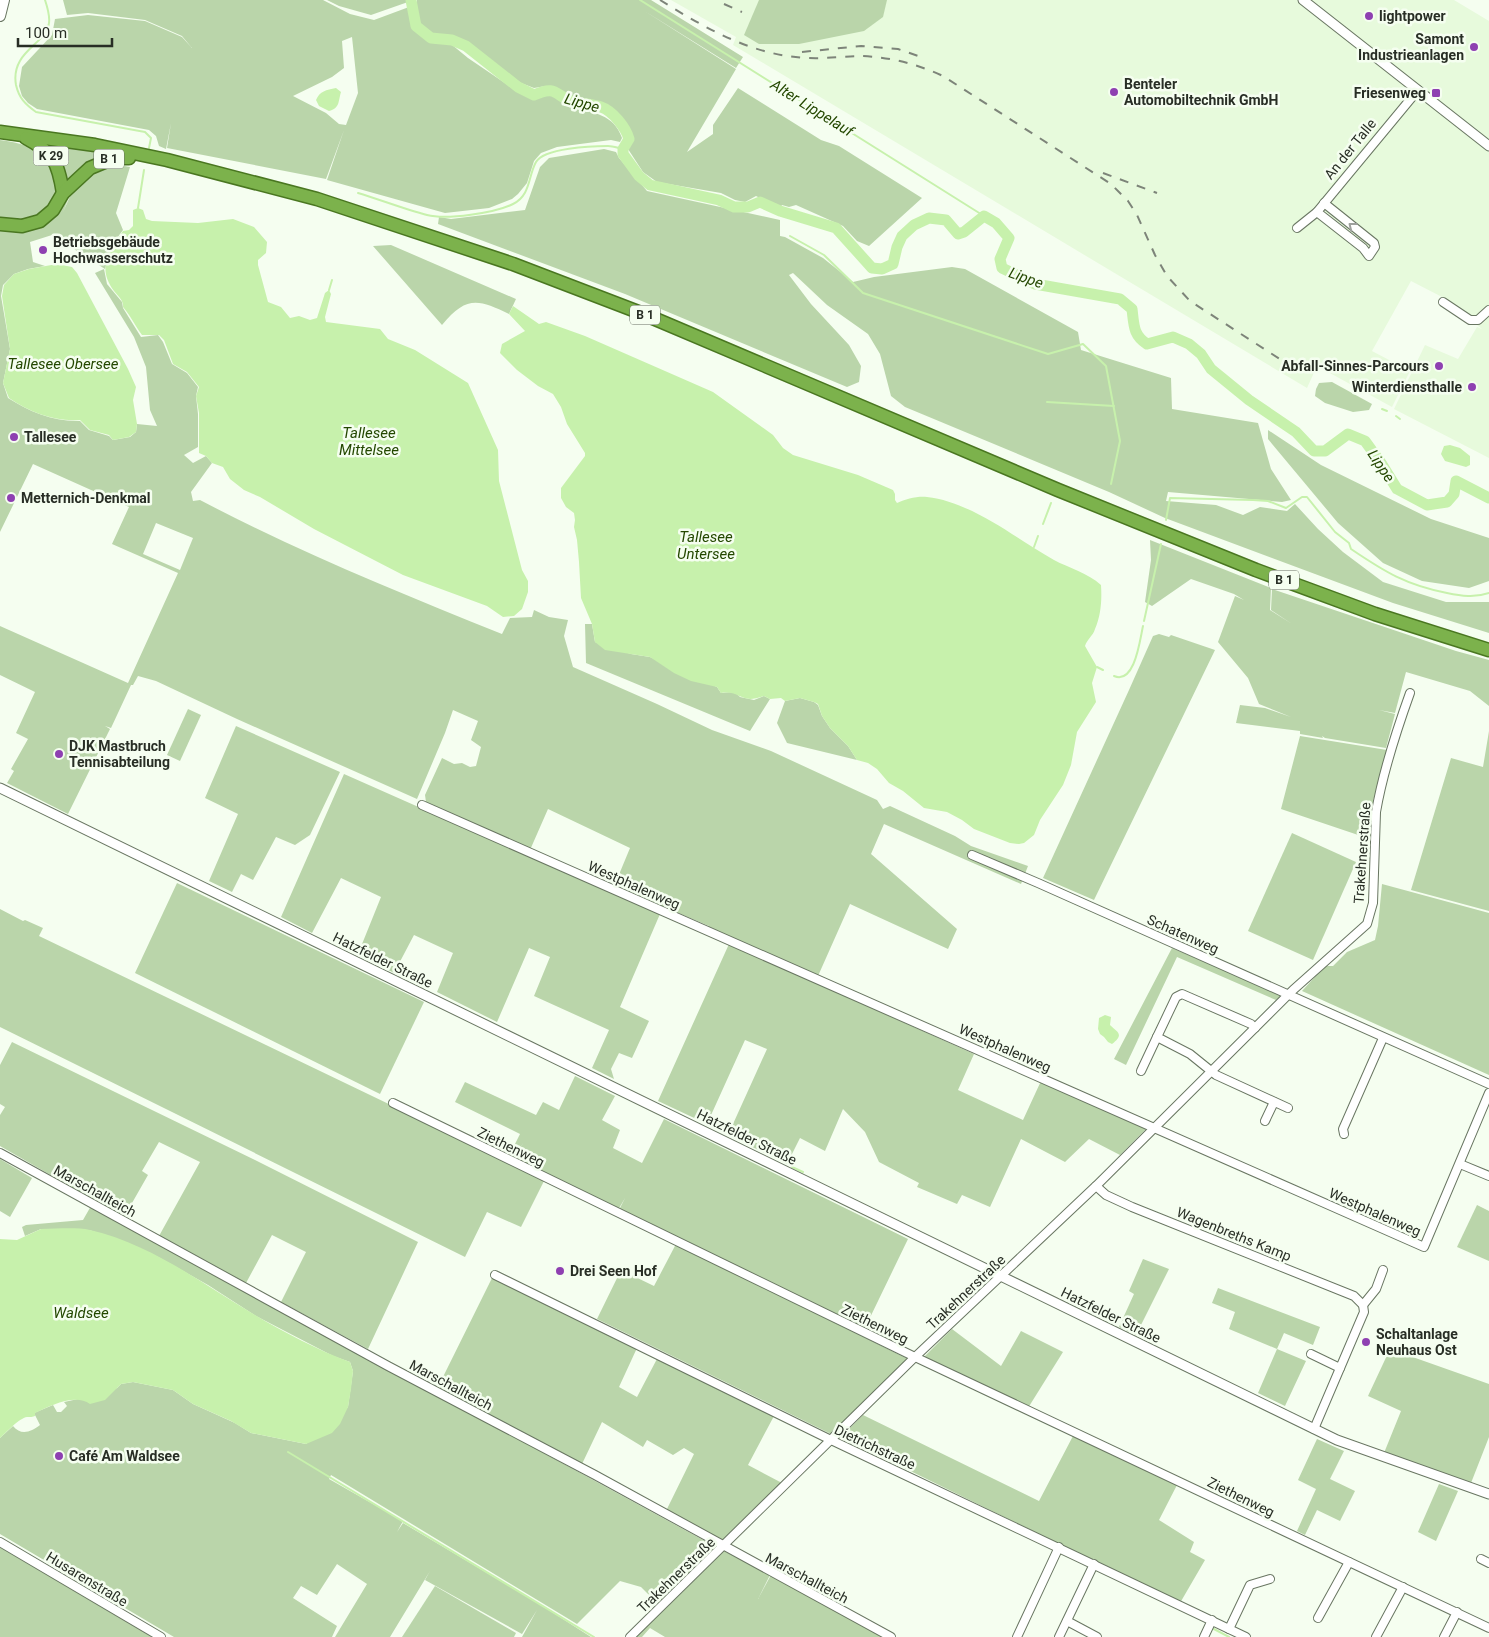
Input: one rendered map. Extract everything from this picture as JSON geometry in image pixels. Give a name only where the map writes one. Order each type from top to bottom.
[{"type":"highway","name":"B 1","points":[[0,132],[95,145],[167,160],[317,199],[513,264],[641,313],[1058,490],[1256,570],[1375,614],[1489,650]]},
{"type":"highway","name":"K 29","points":[[19,134],[44,148],[56,163],[60,173],[63,193]]},
{"type":"highway","name":"B 1","points":[[0,224],[22,226],[34,224],[53,210],[63,193],[90,168],[114,158],[167,160]]},
{"type":"main road","points":[[0,16],[4,0]]},
{"type":"street","points":[[1303,0],[1489,146]]},
{"type":"street","name":"An der Talle","points":[[1297,228],[1317,212],[1418,90]]},
{"type":"street","points":[[1317,212],[1371,254],[1375,247],[1374,243],[1324,203]]},
{"type":"street","points":[[1443,302],[1470,320],[1478,320],[1489,310]]},
{"type":"street","name":"Trakehnerstraße","points":[[630,1637],[915,1357],[1096,1186],[1288,996],[1367,924],[1373,903],[1376,812],[1392,746],[1410,693]]},
{"type":"street","name":"Hatzfelder Straße","points":[[0,788],[1340,1442],[1489,1494]]},
{"type":"street","name":"Westphalenweg","points":[[422,805],[1424,1247],[1489,1092]]},
{"type":"street","name":"Schatenweg","points":[[972,855],[1489,1084]]},
{"type":"street","points":[[1141,1071],[1176,997],[1182,994],[1251,1024],[1255,1028]]},
{"type":"street","points":[[1157,1037],[1190,1054],[1216,1075],[1288,1108]]},
{"type":"street","points":[[1344,1134],[1343,1129],[1383,1038]]},
{"type":"street","points":[[1265,1121],[1274,1102]]},
{"type":"street","name":"Ziethenweg","points":[[393,1103],[915,1357],[1489,1628]]},
{"type":"street","name":"Marschallteich","points":[[0,1153],[388,1366],[891,1637]]},
{"type":"street","points":[[1460,1164],[1489,1176]]},
{"type":"street","name":"Wagenbreths Kamp","points":[[1096,1186],[1106,1195],[1132,1207],[1354,1296],[1363,1304]]},
{"type":"street","points":[[1314,1429],[1364,1312],[1363,1304],[1376,1289],[1383,1270]]},
{"type":"street","name":"Dietrichstraße","points":[[494,1275],[831,1440],[1246,1637]]},
{"type":"street","points":[[1311,1354],[1340,1368]]},
{"type":"street","name":"Husarenstraße","points":[[0,1542],[161,1637]]},
{"type":"street","points":[[1017,1637],[1059,1547]]},
{"type":"street","points":[[1481,1559],[1489,1563]]},
{"type":"street","points":[[1318,1618],[1349,1562]]},
{"type":"street","points":[[1059,1637],[1094,1564]]},
{"type":"street","points":[[1230,1629],[1250,1585],[1270,1579]]},
{"type":"street","points":[[1376,1637],[1403,1588]]},
{"type":"street","points":[[1444,1637],[1457,1612]]},
{"type":"street","points":[[1204,1637],[1212,1620]]},
{"type":"street","points":[[1067,1621],[1097,1637]]},
{"type":"shaded area","points":[[63,0],[323,0],[350,14],[374,20],[409,7],[413,28],[429,42],[451,44],[515,90],[533,99],[552,95],[572,106],[602,116],[614,124],[622,138],[620,142],[611,140],[557,147],[541,153],[534,161],[527,183],[512,199],[489,208],[445,213],[327,180],[344,130],[326,179],[167,148],[171,123],[166,149],[159,146],[156,136],[149,130],[37,109],[22,96],[19,86],[22,67],[52,35],[55,19],[88,15],[145,21],[182,37],[192,48],[182,36],[145,20],[88,13],[67,15]],"holes":[[[352,37],[358,93],[346,125],[339,124],[326,113],[293,96],[332,77],[344,68],[342,41]]]},
{"type":"shaded area","points":[[327,0],[407,0],[408,2],[371,15],[339,6]]},
{"type":"shaded area","points":[[417,0],[651,0],[743,57],[736,68],[643,10],[736,69],[687,152],[713,134],[713,125],[738,88],[821,140],[839,146],[922,198],[869,246],[857,241],[843,226],[796,205],[789,207],[782,205],[780,208],[756,196],[745,202],[735,200],[721,193],[657,182],[643,172],[628,149],[631,140],[628,129],[620,117],[604,105],[573,99],[546,86],[534,88],[521,83],[474,49],[443,34],[433,34],[420,24],[414,6],[417,4]]},
{"type":"shaded area","points":[[671,0],[1454,0],[1489,21],[1489,458],[1394,409],[1425,345],[1458,359],[1477,327],[1482,329],[1444,298],[1411,281],[1372,351],[1410,371],[1392,407],[1317,366],[1307,388],[733,45],[736,37]]},
{"type":"shaded area","points":[[759,0],[887,0],[883,17],[864,31],[799,44],[759,44],[744,35]]},
{"type":"shaded area","points":[[0,140],[19,144],[37,151],[51,166],[55,175],[55,195],[51,204],[44,212],[31,220],[22,221],[0,218]]},
{"type":"shaded area","points":[[44,144],[113,155],[65,186],[63,167]]},
{"type":"shaded area","points":[[604,149],[616,152],[647,191],[780,220],[780,236],[823,258],[853,282],[874,277],[952,267],[965,269],[1078,332],[1081,350],[1171,378],[1172,409],[1258,423],[1271,469],[1291,500],[1282,502],[1168,492],[1166,501],[1216,505],[1243,515],[1260,507],[1287,511],[1295,504],[1343,552],[1383,582],[1446,602],[1489,602],[1489,633],[1393,603],[1165,518],[1109,492],[905,407],[891,396],[880,354],[868,334],[827,305],[793,273],[789,275],[811,304],[849,345],[861,366],[859,382],[847,387],[625,294],[438,224],[439,217],[451,219],[525,210],[540,167],[549,158]]},
{"type":"shaded area","points":[[113,164],[130,167],[116,213],[123,230],[112,245],[105,269],[52,235],[30,242],[33,262],[45,266],[14,274],[3,285],[1,296],[10,349],[3,383],[8,398],[42,415],[61,420],[80,421],[89,430],[109,436],[113,440],[130,437],[136,432],[137,424],[157,426],[150,410],[146,367],[134,337],[95,273],[104,269],[107,284],[122,302],[123,308],[141,337],[158,335],[172,364],[187,373],[198,387],[196,396],[198,447],[184,455],[193,463],[206,456],[212,463],[191,492],[193,501],[200,500],[311,554],[502,634],[510,618],[532,617],[534,610],[549,617],[568,620],[564,636],[573,667],[712,730],[771,751],[877,800],[883,809],[890,806],[955,836],[971,846],[1028,866],[1021,884],[884,824],[871,854],[957,929],[948,949],[850,904],[818,976],[622,889],[613,889],[630,848],[548,809],[530,850],[426,802],[425,795],[442,758],[454,764],[462,763],[470,767],[476,766],[481,747],[471,740],[478,721],[453,710],[417,799],[156,681],[138,676],[133,685],[131,685],[111,728],[105,726],[110,729],[68,814],[7,783],[14,771],[11,769],[28,739],[16,733],[35,692],[0,675],[0,626],[128,683],[178,573],[112,544],[129,507],[33,464],[0,532],[0,230],[14,231],[35,228],[48,219],[71,192],[63,212],[72,192],[98,168]],"holes":[[[156,523],[193,538],[180,570],[143,554]]]},
{"type":"shaded area","points":[[391,245],[516,299],[509,314],[489,305],[473,303],[458,309],[442,325],[373,246]]},
{"type":"shaded area","points":[[1332,382],[1372,404],[1369,410],[1353,412],[1325,403],[1315,396],[1319,383]]},
{"type":"shaded area","points":[[1268,430],[1321,465],[1431,519],[1489,538],[1489,581],[1469,588],[1422,581],[1383,563],[1338,523],[1268,439]]},
{"type":"shaded area","points":[[1150,540],[1271,588],[1270,610],[1292,624],[1271,610],[1272,589],[1456,651],[1489,660],[1489,706],[1470,691],[1406,672],[1395,713],[1379,710],[1395,714],[1386,748],[1322,736],[1323,738],[1300,734],[1300,731],[1236,723],[1240,705],[1265,708],[1291,717],[1259,704],[1248,678],[1218,642],[1235,596],[1244,600],[1234,594],[1191,579],[1152,606],[1145,602],[1151,560]]},
{"type":"shaded area","points":[[585,624],[592,624],[595,642],[631,654],[650,657],[717,687],[721,693],[734,693],[740,697],[754,700],[764,696],[770,699],[750,731],[586,663]]},
{"type":"shaded area","points":[[1159,634],[1169,637],[1171,635],[1215,650],[1094,900],[1043,878],[1153,636]]},
{"type":"shaded area","points":[[800,698],[818,705],[822,716],[830,728],[848,746],[857,760],[787,743],[777,723],[785,701]]},
{"type":"shaded area","points":[[188,709],[201,715],[180,761],[167,755]]},
{"type":"shaded area","points":[[236,726],[340,772],[310,835],[295,845],[276,837],[253,880],[241,874],[232,892],[209,881],[238,814],[205,798]]},
{"type":"shaded area","points":[[1489,731],[1489,911],[1411,890],[1451,758],[1483,767]]},
{"type":"shaded area","points":[[1300,736],[1387,750],[1373,801],[1373,840],[1281,809]]},
{"type":"shaded area","points":[[344,774],[660,914],[620,1007],[649,1021],[632,1058],[619,1053],[611,1069],[614,1079],[592,1068],[609,1030],[534,996],[550,957],[529,948],[497,1022],[437,992],[453,953],[414,935],[394,973],[358,954],[381,897],[341,878],[312,933],[281,917]]},
{"type":"shaded area","points":[[1292,833],[1356,862],[1313,960],[1248,931]]},
{"type":"shaded area","points":[[177,883],[424,1002],[380,1094],[135,973]]},
{"type":"shaded area","points":[[1382,884],[1489,913],[1489,1075],[1302,991],[1325,966],[1333,966],[1347,952],[1375,940]]},
{"type":"shaded area","points":[[0,909],[23,921],[25,920],[43,928],[39,936],[545,1179],[521,1227],[487,1212],[465,1257],[0,1027]]},
{"type":"shaded area","points":[[729,944],[974,1054],[958,1090],[1023,1120],[1041,1081],[1146,1129],[1120,1155],[1089,1139],[1065,1162],[1021,1139],[990,1207],[962,1195],[957,1204],[917,1187],[919,1183],[879,1162],[865,1132],[843,1109],[825,1151],[800,1138],[787,1164],[728,1135],[767,1049],[745,1040],[707,1124],[658,1101]]},
{"type":"shaded area","points":[[1172,948],[1282,995],[1276,1000],[1177,957],[1126,1065],[1114,1059]]},
{"type":"shaded area","points":[[12,1042],[255,1160],[418,1242],[368,1349],[281,1302],[306,1252],[272,1235],[246,1283],[159,1236],[200,1162],[159,1142],[142,1171],[148,1175],[124,1217],[0,1146],[0,1115],[5,1107],[0,1104],[0,1065]]},
{"type":"shaded area","points":[[575,1076],[615,1096],[602,1120],[620,1130],[613,1148],[642,1163],[664,1119],[908,1239],[864,1330],[619,1210],[625,1198],[618,1210],[516,1159],[523,1143],[515,1159],[509,1156],[520,1134],[455,1102],[465,1082],[536,1115],[543,1102],[559,1110]]},
{"type":"shaded area","points":[[0,1159],[32,1178],[10,1217],[0,1211]]},
{"type":"shaded area","points":[[1477,1205],[1489,1211],[1489,1261],[1457,1247]]},
{"type":"shaded area","points":[[91,1206],[716,1547],[659,1605],[641,1587],[620,1581],[577,1624],[331,1475],[329,1479],[403,1521],[397,1532],[403,1523],[591,1637],[522,1637],[537,1610],[522,1634],[425,1580],[430,1571],[390,1637],[335,1637],[367,1584],[337,1564],[317,1595],[301,1586],[293,1598],[337,1626],[332,1637],[174,1637],[0,1534],[0,1438],[13,1426],[23,1432],[37,1427],[40,1425],[34,1413],[53,1405],[57,1412],[61,1412],[67,1406],[64,1402],[78,1399],[85,1400],[117,1388],[121,1384],[133,1382],[173,1390],[193,1404],[235,1423],[251,1433],[306,1444],[348,1407],[353,1371],[350,1362],[333,1356],[256,1316],[208,1285],[158,1257],[114,1238],[89,1230],[41,1229],[25,1236],[22,1227],[26,1225],[83,1220]]},
{"type":"shaded area","points":[[676,1244],[910,1360],[833,1435],[597,1319],[621,1270],[654,1286]]},
{"type":"shaded area","points":[[1143,1259],[1169,1269],[1136,1335],[1119,1327],[1134,1294],[1129,1291]]},
{"type":"shaded area","points":[[492,1278],[637,1348],[619,1387],[637,1397],[658,1357],[774,1416],[748,1465],[782,1483],[722,1542],[666,1511],[694,1454],[684,1448],[673,1455],[647,1440],[643,1447],[602,1422],[582,1464],[438,1387]]},
{"type":"shaded area","points":[[1218,1288],[1320,1327],[1313,1345],[1284,1333],[1277,1349],[1229,1329],[1235,1312],[1212,1303]]},
{"type":"shaded area","points":[[952,1329],[1001,1366],[1021,1331],[1063,1352],[1028,1408],[923,1358]]},
{"type":"shaded area","points":[[1277,1349],[1306,1361],[1285,1406],[1258,1393]]},
{"type":"shaded area","points":[[1390,1349],[1489,1384],[1489,1437],[1471,1483],[1384,1453],[1401,1411],[1368,1396]]},
{"type":"shaded area","points":[[863,1415],[1039,1501],[1073,1436],[1177,1485],[1159,1520],[1194,1542],[1190,1552],[1205,1560],[1180,1603],[843,1438],[843,1435]]},
{"type":"shaded area","points":[[1317,1439],[1344,1451],[1330,1479],[1355,1491],[1340,1521],[1317,1510],[1305,1535],[1297,1531],[1316,1489],[1298,1480]]},
{"type":"shaded area","points":[[1439,1484],[1458,1491],[1436,1541],[1418,1532]]},
{"type":"shaded area","points":[[0,1547],[152,1637],[0,1637]]},
{"type":"shaded area","points":[[724,1551],[770,1575],[758,1599],[771,1575],[884,1637],[665,1637],[650,1628],[642,1637],[634,1637]]},
{"type":"shaded area","points":[[435,1586],[516,1633],[514,1637],[402,1637]]},
{"type":"water","points":[[336,88],[341,92],[335,108],[329,111],[319,106],[316,100],[319,95],[326,90]]},
{"type":"water","name":"Tallesee Mittelsee","points":[[138,208],[143,210],[146,219],[152,221],[198,223],[233,219],[254,227],[267,242],[266,253],[258,260],[258,265],[268,302],[281,307],[290,318],[299,316],[310,320],[317,318],[325,293],[329,290],[331,294],[325,317],[326,322],[380,329],[388,339],[415,350],[468,383],[498,450],[499,481],[522,570],[528,581],[528,592],[522,609],[514,616],[503,617],[487,606],[403,575],[244,490],[230,479],[223,467],[212,463],[206,456],[199,453],[199,413],[196,396],[199,387],[187,372],[173,364],[164,340],[159,335],[142,335],[123,307],[122,301],[109,283],[106,275],[105,267],[109,253],[123,231],[129,230],[133,226],[133,210]]},
{"type":"water","name":"Tallesee Obersee","points":[[57,264],[72,267],[77,273],[136,387],[133,400],[137,424],[136,432],[129,437],[113,440],[109,435],[90,430],[80,420],[52,418],[25,408],[9,398],[3,383],[10,349],[2,296],[4,285],[14,274]]},
{"type":"water","name":"Tallesee Untersee","points":[[513,306],[539,324],[546,322],[585,336],[713,392],[773,435],[783,448],[793,455],[858,475],[893,490],[897,503],[912,498],[927,497],[944,500],[977,513],[1054,560],[1084,574],[1101,585],[1099,618],[1085,646],[1097,667],[1092,683],[1096,702],[1077,732],[1071,765],[1063,785],[1040,820],[1034,835],[1024,843],[1010,843],[974,829],[947,812],[924,808],[903,791],[889,783],[877,769],[868,763],[857,760],[848,746],[830,728],[822,716],[818,704],[814,702],[800,698],[785,701],[781,698],[770,699],[764,696],[750,699],[733,693],[721,693],[717,687],[691,681],[674,673],[650,657],[605,650],[595,642],[592,624],[581,598],[574,513],[566,507],[561,498],[561,488],[585,456],[585,453],[567,424],[561,407],[553,394],[538,386],[517,370],[500,353],[502,344],[525,331],[509,314]]},
{"type":"water","points":[[1450,445],[1460,448],[1470,456],[1470,465],[1466,467],[1445,461],[1441,454],[1444,446]]},
{"type":"water","points":[[1105,1015],[1111,1017],[1110,1025],[1119,1035],[1112,1044],[1100,1034],[1098,1029],[1099,1018]]},
{"type":"water","name":"Waldsee","points":[[72,1228],[90,1230],[134,1245],[176,1266],[278,1328],[314,1347],[350,1362],[353,1371],[351,1389],[348,1407],[340,1424],[332,1433],[306,1444],[251,1433],[231,1421],[193,1404],[173,1390],[133,1382],[121,1384],[105,1400],[90,1404],[84,1401],[70,1400],[48,1407],[35,1413],[35,1416],[20,1420],[0,1438],[0,1239],[17,1240],[41,1229]]},
{"type":"waterway","points":[[45,0],[49,17],[47,30],[23,56],[18,64],[16,73],[16,85],[23,100],[36,112],[145,132],[151,138],[149,148]]},
{"type":"waterway","name":"Lippe","points":[[411,0],[416,26],[431,38],[452,40],[466,46],[518,87],[534,95],[548,91],[556,92],[568,100],[598,106],[610,112],[622,125],[629,139],[623,149],[623,154],[639,176],[650,185],[719,200],[734,207],[748,207],[760,202],[780,211],[836,228],[872,268],[882,269],[893,264],[902,236],[914,225],[929,218],[946,220],[958,234],[964,232],[984,216],[996,223],[1009,238],[1000,259],[1002,268],[1035,284],[1120,299],[1132,309],[1135,329],[1142,341],[1147,344],[1173,337],[1189,344],[1201,354],[1211,369],[1249,400],[1296,432],[1314,451],[1325,451],[1348,434],[1365,441],[1397,489],[1427,505],[1447,502],[1454,494],[1456,481],[1489,498]]},
{"type":"waterway","name":"Alter Lippelauf","points":[[640,0],[984,216]]},
{"type":"waterway","points":[[358,193],[427,215],[446,217],[483,213],[505,207],[519,200],[526,190],[533,167],[541,157],[569,149],[610,146],[623,149]]},
{"type":"waterway","points":[[138,208],[144,170]]},
{"type":"waterway","points":[[790,236],[824,255],[863,293],[1048,354],[1083,344],[1106,366],[1120,441],[1111,484]]},
{"type":"waterway","points":[[329,290],[332,280]]},
{"type":"waterway","points":[[1047,402],[1114,406]]},
{"type":"waterway","points":[[1382,409],[1387,411]]},
{"type":"waterway","points":[[1396,416],[1400,419]]},
{"type":"waterway","points":[[1166,520],[1170,498],[1268,501],[1286,508],[1302,497],[1307,497],[1335,532],[1349,543],[1351,549],[1396,577],[1432,590],[1457,595],[1479,596],[1489,593]]},
{"type":"waterway","points":[[1043,524],[1051,503]]},
{"type":"waterway","points":[[1034,547],[1038,536]]},
{"type":"waterway","points":[[1144,621],[1161,544]]},
{"type":"waterway","points":[[1114,676],[1121,677],[1132,668],[1143,626]]},
{"type":"waterway","points":[[1097,667],[1103,670]]},
{"type":"waterway","points":[[792,1167],[803,1172]]},
{"type":"waterway","points":[[288,1452],[594,1637]]},
{"type":"waterway","points":[[1212,1628],[1229,1637]]},
{"type":"railway","points":[[660,0],[694,21],[730,39],[768,52],[808,58],[861,56],[882,58],[913,65],[943,76],[1111,184],[1128,201],[1137,215],[1155,255],[1167,276],[1190,301],[1289,365]]},
{"type":"railway","points":[[724,4],[742,12]]},
{"type":"railway","points":[[802,52],[861,46],[898,49],[921,57]]},
{"type":"railway","points":[[1103,173],[1157,193]]},
{"type":"place","name":"lightpower","points":[[1369,16]]},
{"type":"place","name":"Samont Industrieanlagen","points":[[1474,47]]},
{"type":"place","name":"Benteler Automobiltechnik GmbH","points":[[1114,92]]},
{"type":"place","name":"Friesenweg","points":[[1436,93]]},
{"type":"place","name":"Betriebsgebäude Hochwasserschutz","points":[[43,250]]},
{"type":"place","name":"Abfall-Sinnes-Parcours","points":[[1439,366]]},
{"type":"place","name":"Winterdiensthalle","points":[[1472,387]]},
{"type":"place","name":"Tallesee","points":[[14,437]]},
{"type":"place","name":"Metternich-Denkmal","points":[[11,498]]},
{"type":"place","name":"DJK Mastbruch Tennisabteilung","points":[[59,754]]},
{"type":"place","name":"Drei Seen Hof","points":[[560,1271]]},
{"type":"place","name":"Schaltanlage Neuhaus Ost","points":[[1366,1342]]},
{"type":"place","name":"Café Am Waldsee","points":[[59,1456]]}]
